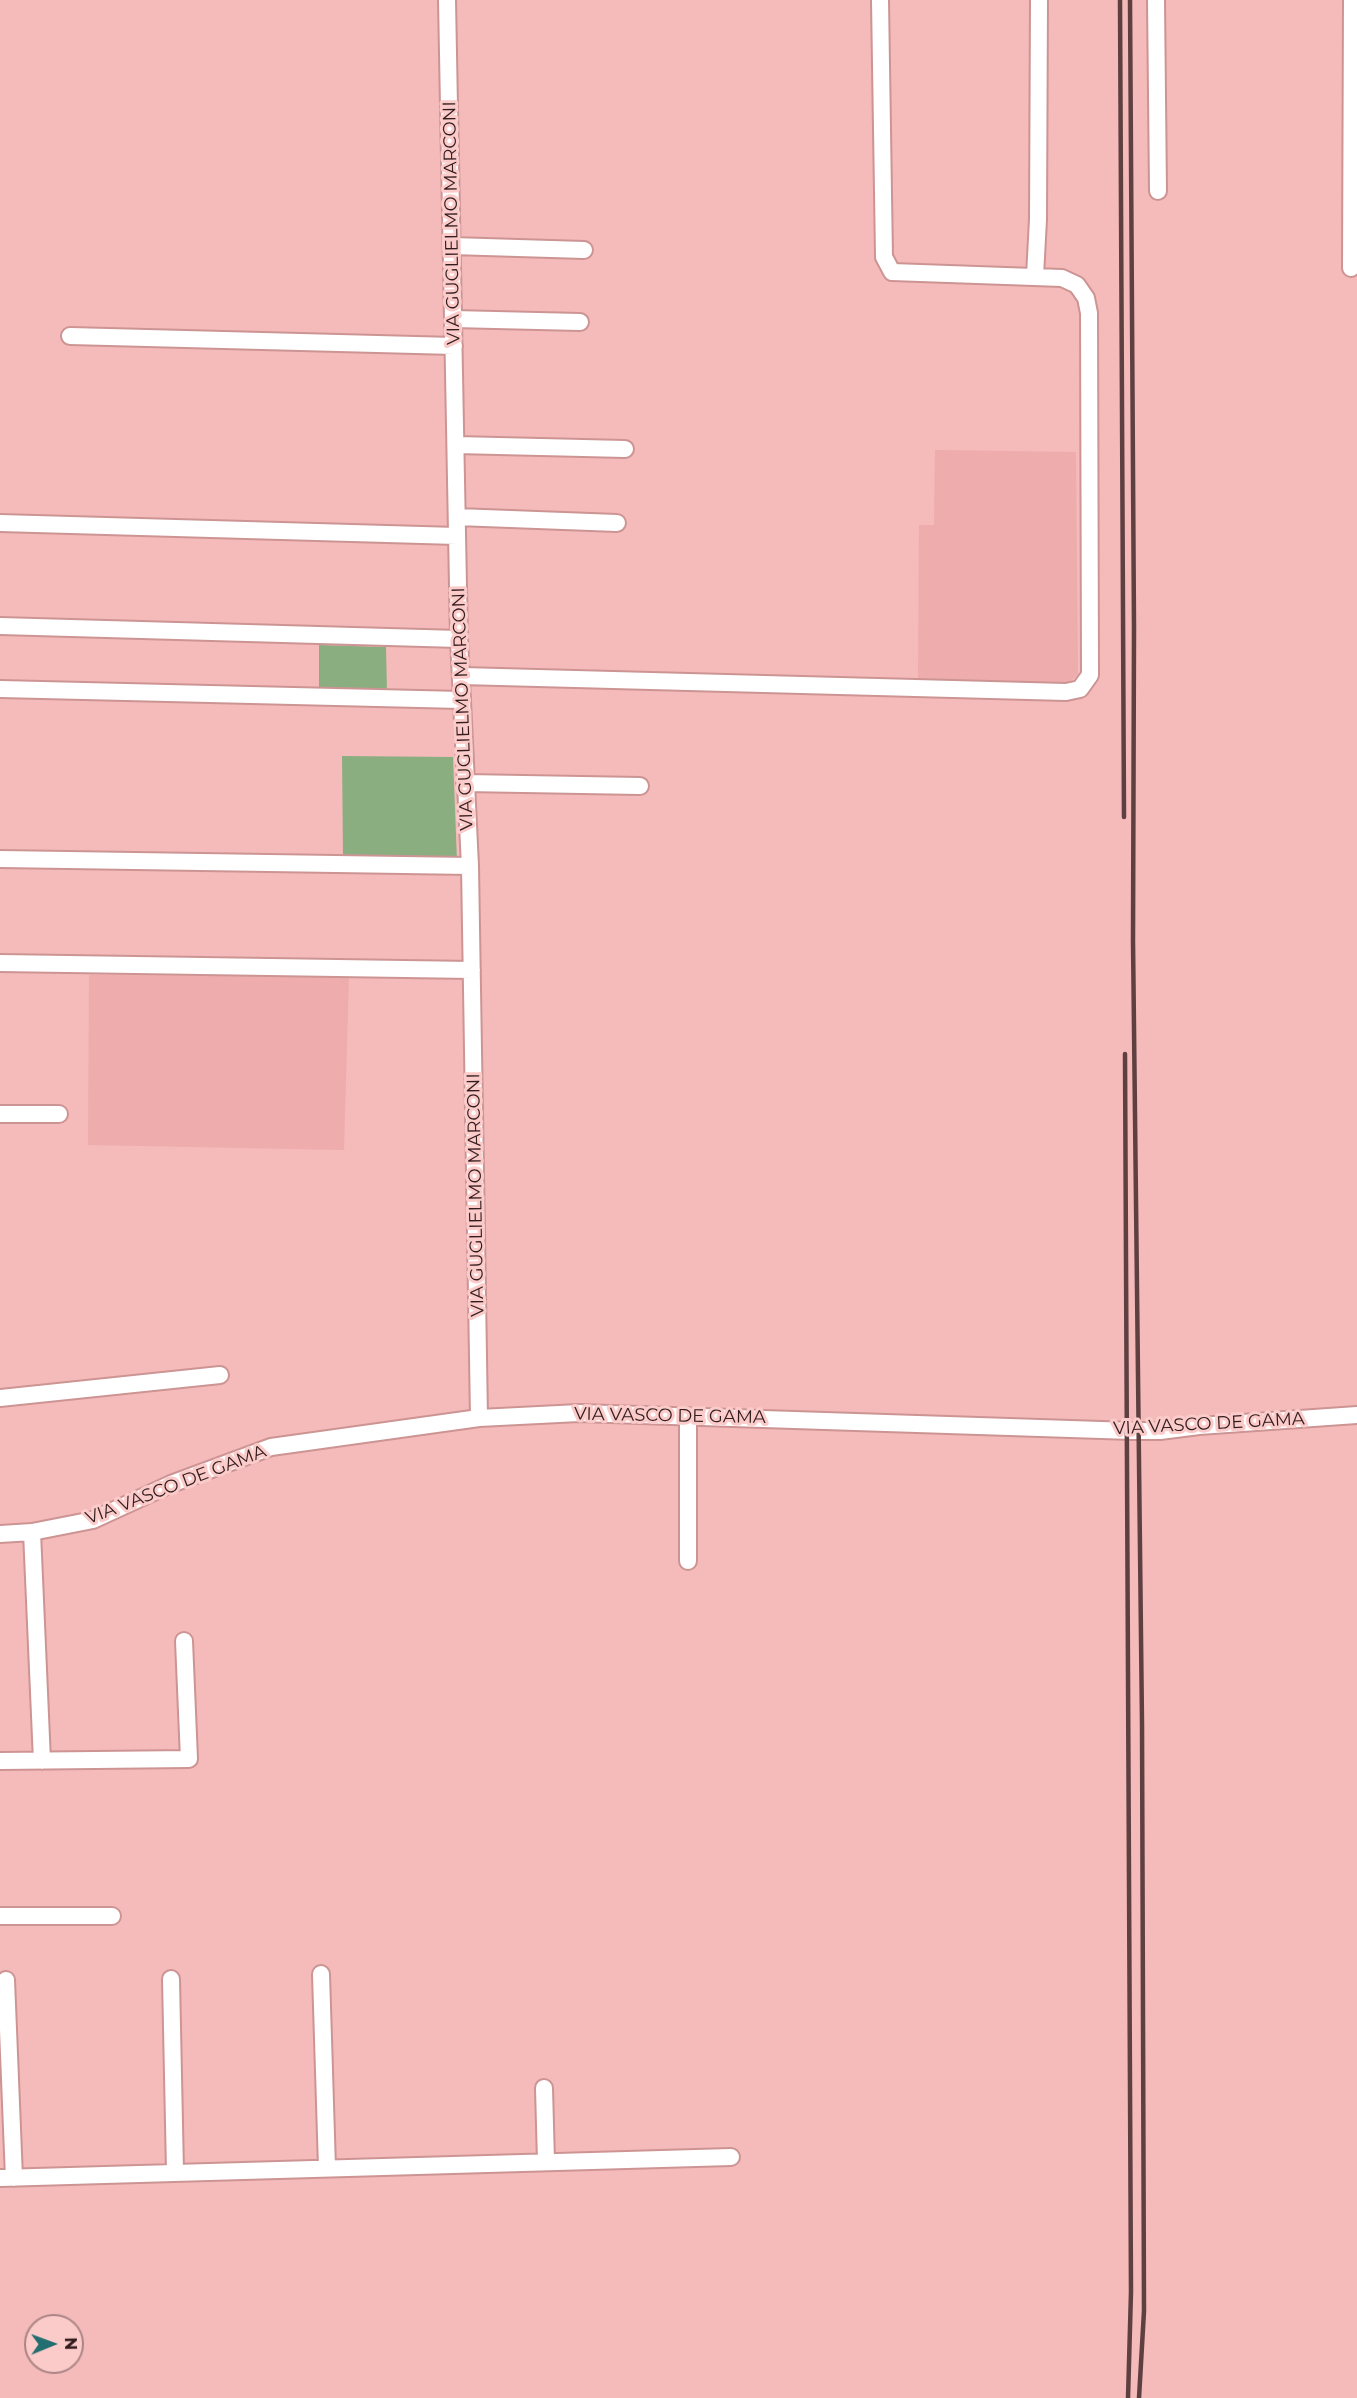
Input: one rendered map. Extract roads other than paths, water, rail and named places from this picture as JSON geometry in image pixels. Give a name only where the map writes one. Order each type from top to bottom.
[{"type":"street","name":"VIA GUGLIELMO MARCONI","points":[[447,0],[459,639],[470,866],[479,1418]]},
{"type":"street","points":[[462,676],[1066,692],[1080,689],[1090,675],[1089,313],[1086,298],[1077,285],[1062,278],[892,272],[884,257],[880,0]]},
{"type":"street","points":[[1035,276],[1038,219],[1040,0]]},
{"type":"street","points":[[1156,0],[1158,190]]},
{"type":"street","points":[[1352,0],[1352,268]]},
{"type":"street","points":[[452,246],[584,250]]},
{"type":"street","points":[[453,319],[580,322]]},
{"type":"street","points":[[70,336],[454,346]]},
{"type":"street","points":[[456,445],[625,449]]},
{"type":"street","points":[[457,518],[617,523]]},
{"type":"street","points":[[0,523],[457,536]]},
{"type":"street","points":[[0,626],[459,639]]},
{"type":"street","points":[[0,689],[461,700]]},
{"type":"street","points":[[465,783],[640,786]]},
{"type":"street","points":[[0,859],[470,866]]},
{"type":"street","points":[[0,963],[472,970]]},
{"type":"street","points":[[0,1114],[59,1114]]},
{"type":"street","points":[[0,1398],[220,1376]]},
{"type":"street","name":"VIA VASCO DE GAMA","points":[[0,1534],[32,1532],[93,1520],[171,1484],[271,1447],[479,1418],[579,1413],[1142,1431],[1357,1415]]},
{"type":"street","points":[[688,1416],[688,1561]]},
{"type":"street","points":[[32,1532],[42,1761]]},
{"type":"street","points":[[0,1761],[189,1759],[184,1641]]},
{"type":"street","points":[[0,1916],[112,1916]]},
{"type":"street","points":[[321,1974],[327,2168]]},
{"type":"street","points":[[171,1979],[175,2172]]},
{"type":"street","points":[[6,1980],[7,2178],[731,2157]]},
{"type":"street","points":[[544,2088],[546,2162]]},
{"type":"railway","points":[[1120,0],[1124,817]]},
{"type":"railway","points":[[1130,0],[1134,628],[1133,941],[1142,1722],[1144,2311],[1139,2398]]},
{"type":"railway","points":[[1125,1054],[1131,2292],[1128,2398]]}]
